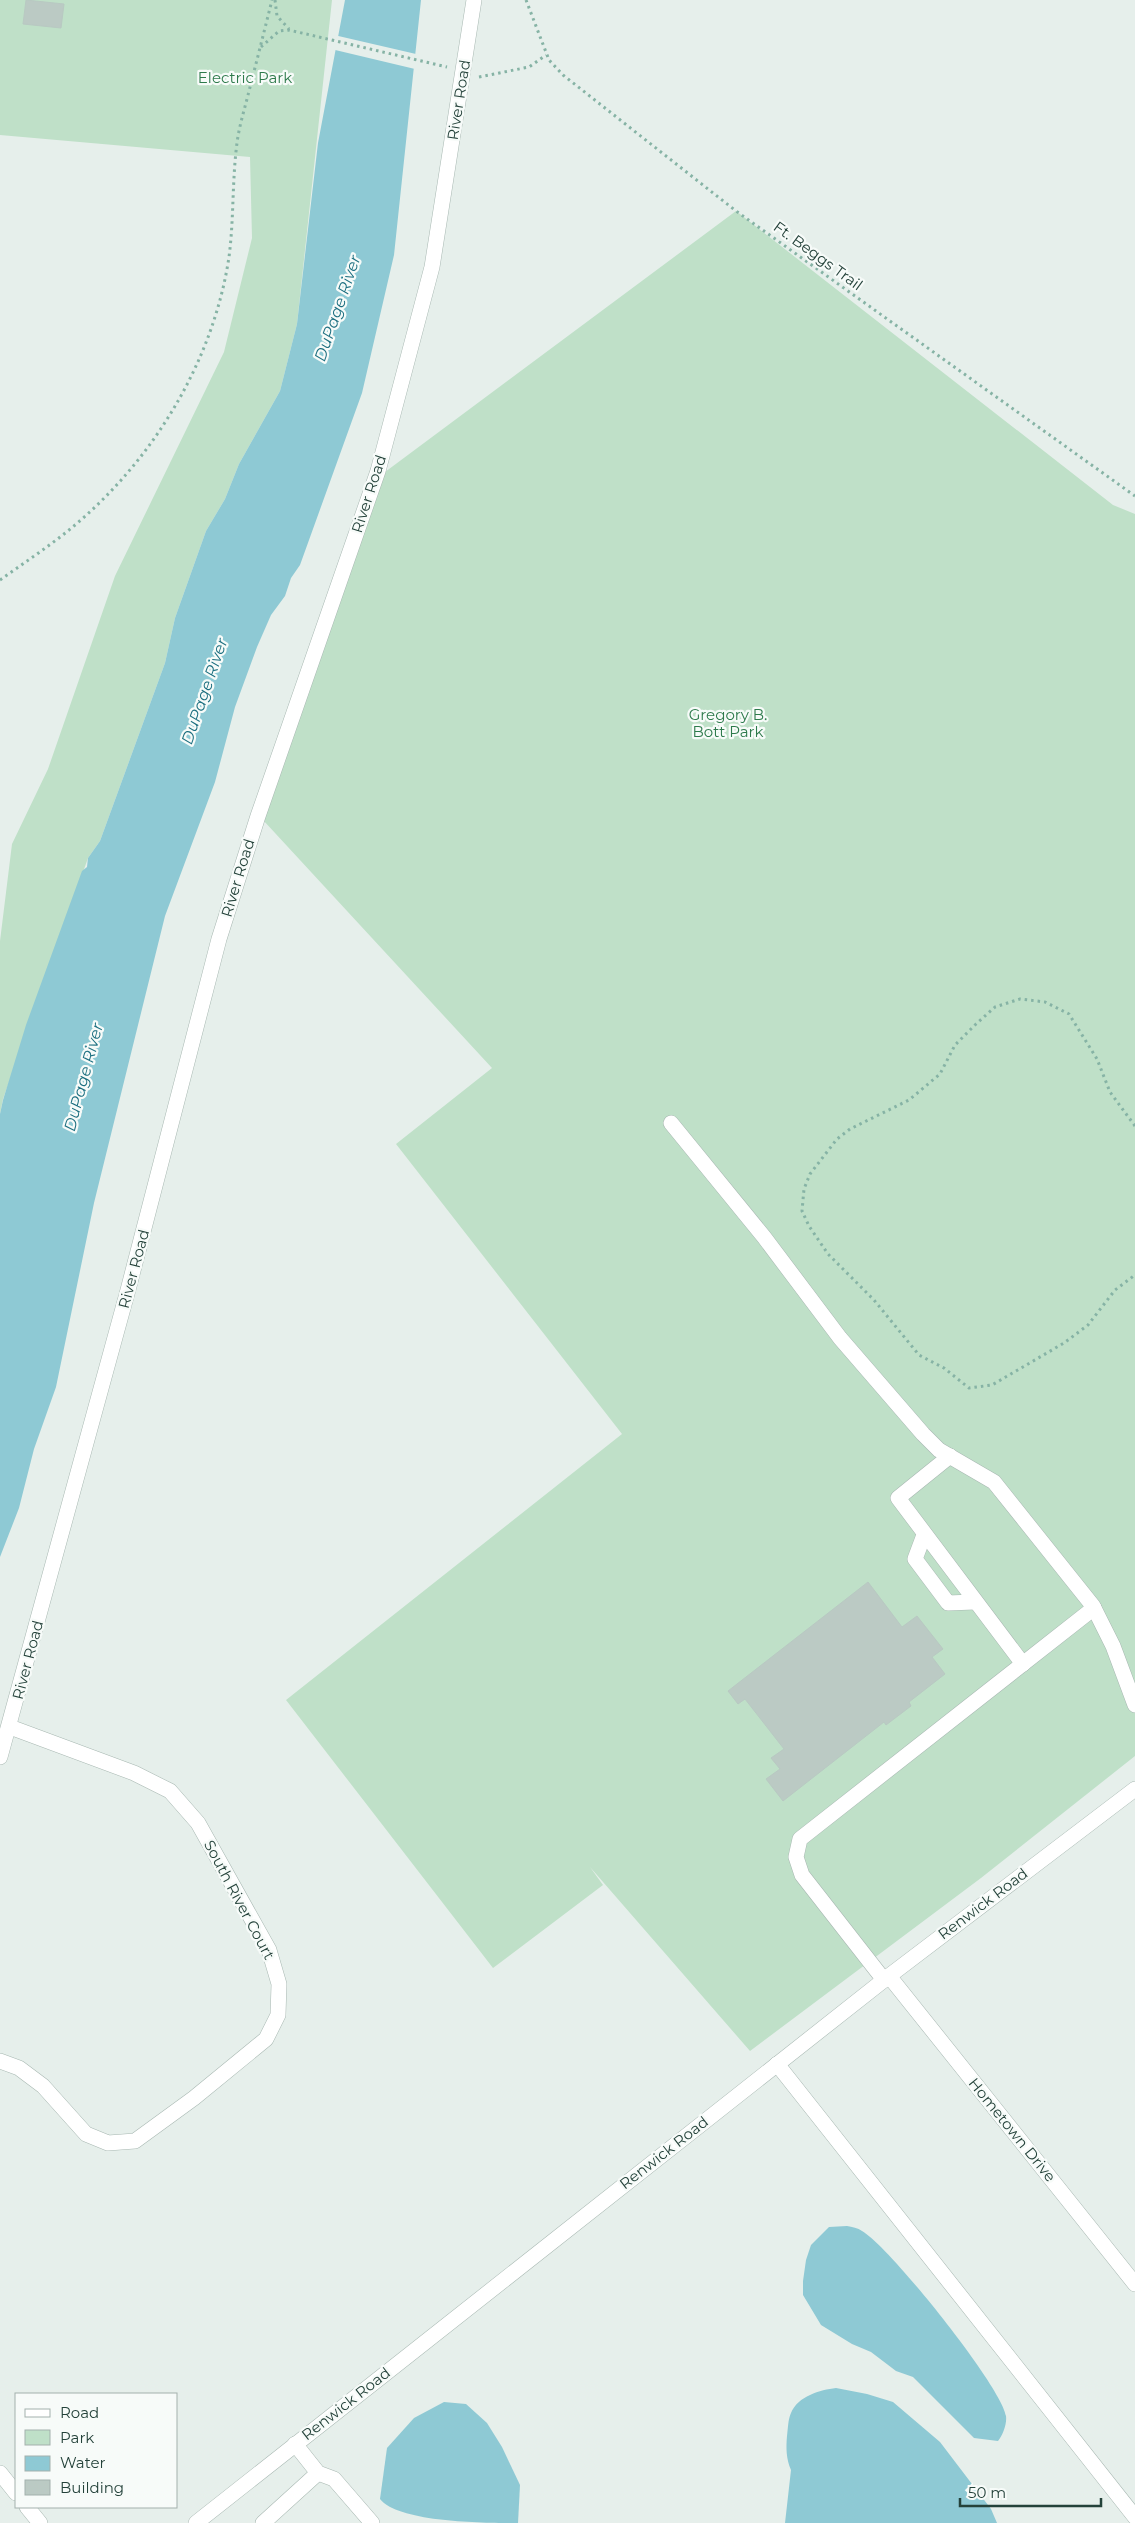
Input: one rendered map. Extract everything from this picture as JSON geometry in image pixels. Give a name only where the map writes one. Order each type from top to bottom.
[{"type":"street","name":"River Road","points":[[0,1757],[10,1727],[131,1281],[219,939],[258,816],[378,471],[432,267],[474,0]]},
{"type":"street","points":[[671,1123],[764,1237],[840,1338],[923,1434],[939,1450],[994,1482],[1094,1608],[1113,1646],[1135,1704]]},
{"type":"street","points":[[950,1456],[898,1498],[974,1602],[1023,1664]]},
{"type":"street","points":[[924,1535],[915,1559],[948,1602],[974,1602]]},
{"type":"street","name":"Hometown Drive","points":[[1094,1608],[800,1838],[796,1857],[802,1875],[1135,2284]]},
{"type":"street","name":"South River Court","points":[[0,2061],[19,2068],[43,2086],[86,2134],[108,2143],[134,2140],[194,2098],[266,2039],[278,2015],[279,1984],[270,1950],[198,1823],[170,1791],[134,1773],[10,1727]]},
{"type":"street","name":"Renwick Road","points":[[196,2523],[777,2064],[1135,1788]]},
{"type":"street","points":[[777,2064],[1135,2517]]},
{"type":"street","points":[[295,2444],[318,2473],[334,2479],[372,2523]]},
{"type":"street","points":[[0,2473],[15,2492]]},
{"type":"street","points":[[263,2523],[318,2473]]},
{"type":"street","points":[[28,2508],[40,2523]]},
{"type":"path","points":[[274,0],[277,16],[289,30]]},
{"type":"path","points":[[0,580],[56,540],[112,490],[138,462],[165,423],[190,377],[209,335],[220,298],[232,223],[237,142],[259,48],[274,0]]},
{"type":"path","name":"Ft. Beggs Trail","points":[[526,0],[546,55],[563,75],[736,211],[1135,496]]},
{"type":"path","points":[[259,48],[279,31],[289,30],[431,64]]},
{"type":"path","points":[[464,72],[480,77],[529,67],[546,55]]},
{"type":"path","points":[[1135,1126],[1110,1092],[1097,1058],[1069,1014],[1045,1002],[1020,999],[995,1007],[976,1024],[955,1044],[940,1074],[909,1100],[850,1129],[837,1139],[810,1174],[804,1189],[802,1211],[809,1226],[828,1254],[874,1300],[918,1355],[944,1368],[969,1388],[992,1385],[1064,1343],[1088,1325],[1115,1290],[1135,1275]]},
{"type":"green space","name":"Electric Park","points":[[0,0],[332,0],[297,324],[280,391],[239,464],[225,499],[206,531],[175,618],[165,663],[100,841],[88,858],[3,1099],[0,1114],[0,941],[12,844],[48,769],[115,576],[224,352],[252,238],[250,157],[0,135]]},
{"type":"green space","name":"Gregory B. Bott Park","points":[[736,211],[1113,505],[1135,514],[1135,1756],[981,1878],[750,2051],[590,1867],[603,1885],[493,1968],[286,1700],[622,1434],[396,1144],[492,1068],[263,820],[381,475]]},
{"type":"water","name":"DuPage River","points":[[345,0],[421,0],[394,255],[362,393],[300,565],[291,578],[285,596],[271,615],[257,647],[235,707],[215,782],[165,916],[94,1203],[56,1387],[34,1449],[19,1508],[0,1557],[0,1114],[3,1100],[26,1025],[82,871],[87,867],[88,858],[100,841],[165,663],[175,618],[206,531],[225,499],[239,464],[280,391],[297,324],[318,143]]},
{"type":"water","points":[[847,2226],[862,2231],[876,2242],[895,2262],[943,2318],[986,2377],[1000,2400],[1006,2416],[1002,2436],[998,2441],[974,2438],[913,2377],[896,2371],[871,2352],[852,2344],[821,2325],[803,2295],[806,2260],[811,2245],[829,2227]]},
{"type":"water","points":[[836,2388],[867,2394],[893,2402],[940,2442],[991,2509],[997,2523],[785,2523],[791,2470],[787,2449],[790,2415],[794,2407],[804,2398],[823,2390]]},
{"type":"water","points":[[444,2402],[466,2404],[487,2423],[502,2447],[520,2485],[518,2523],[466,2522],[424,2517],[405,2513],[390,2507],[380,2499],[387,2448],[414,2418]]},
{"type":"pier","points":[[334,35],[416,54],[415,69],[331,49]]},
{"type":"building","points":[[26,0],[64,4],[61,28],[23,24]]},
{"type":"building","points":[[868,1582],[902,1627],[917,1616],[943,1649],[932,1657],[945,1674],[909,1702],[911,1706],[886,1725],[884,1722],[783,1801],[766,1779],[780,1769],[771,1758],[784,1749],[745,1699],[738,1704],[728,1691]]}]
